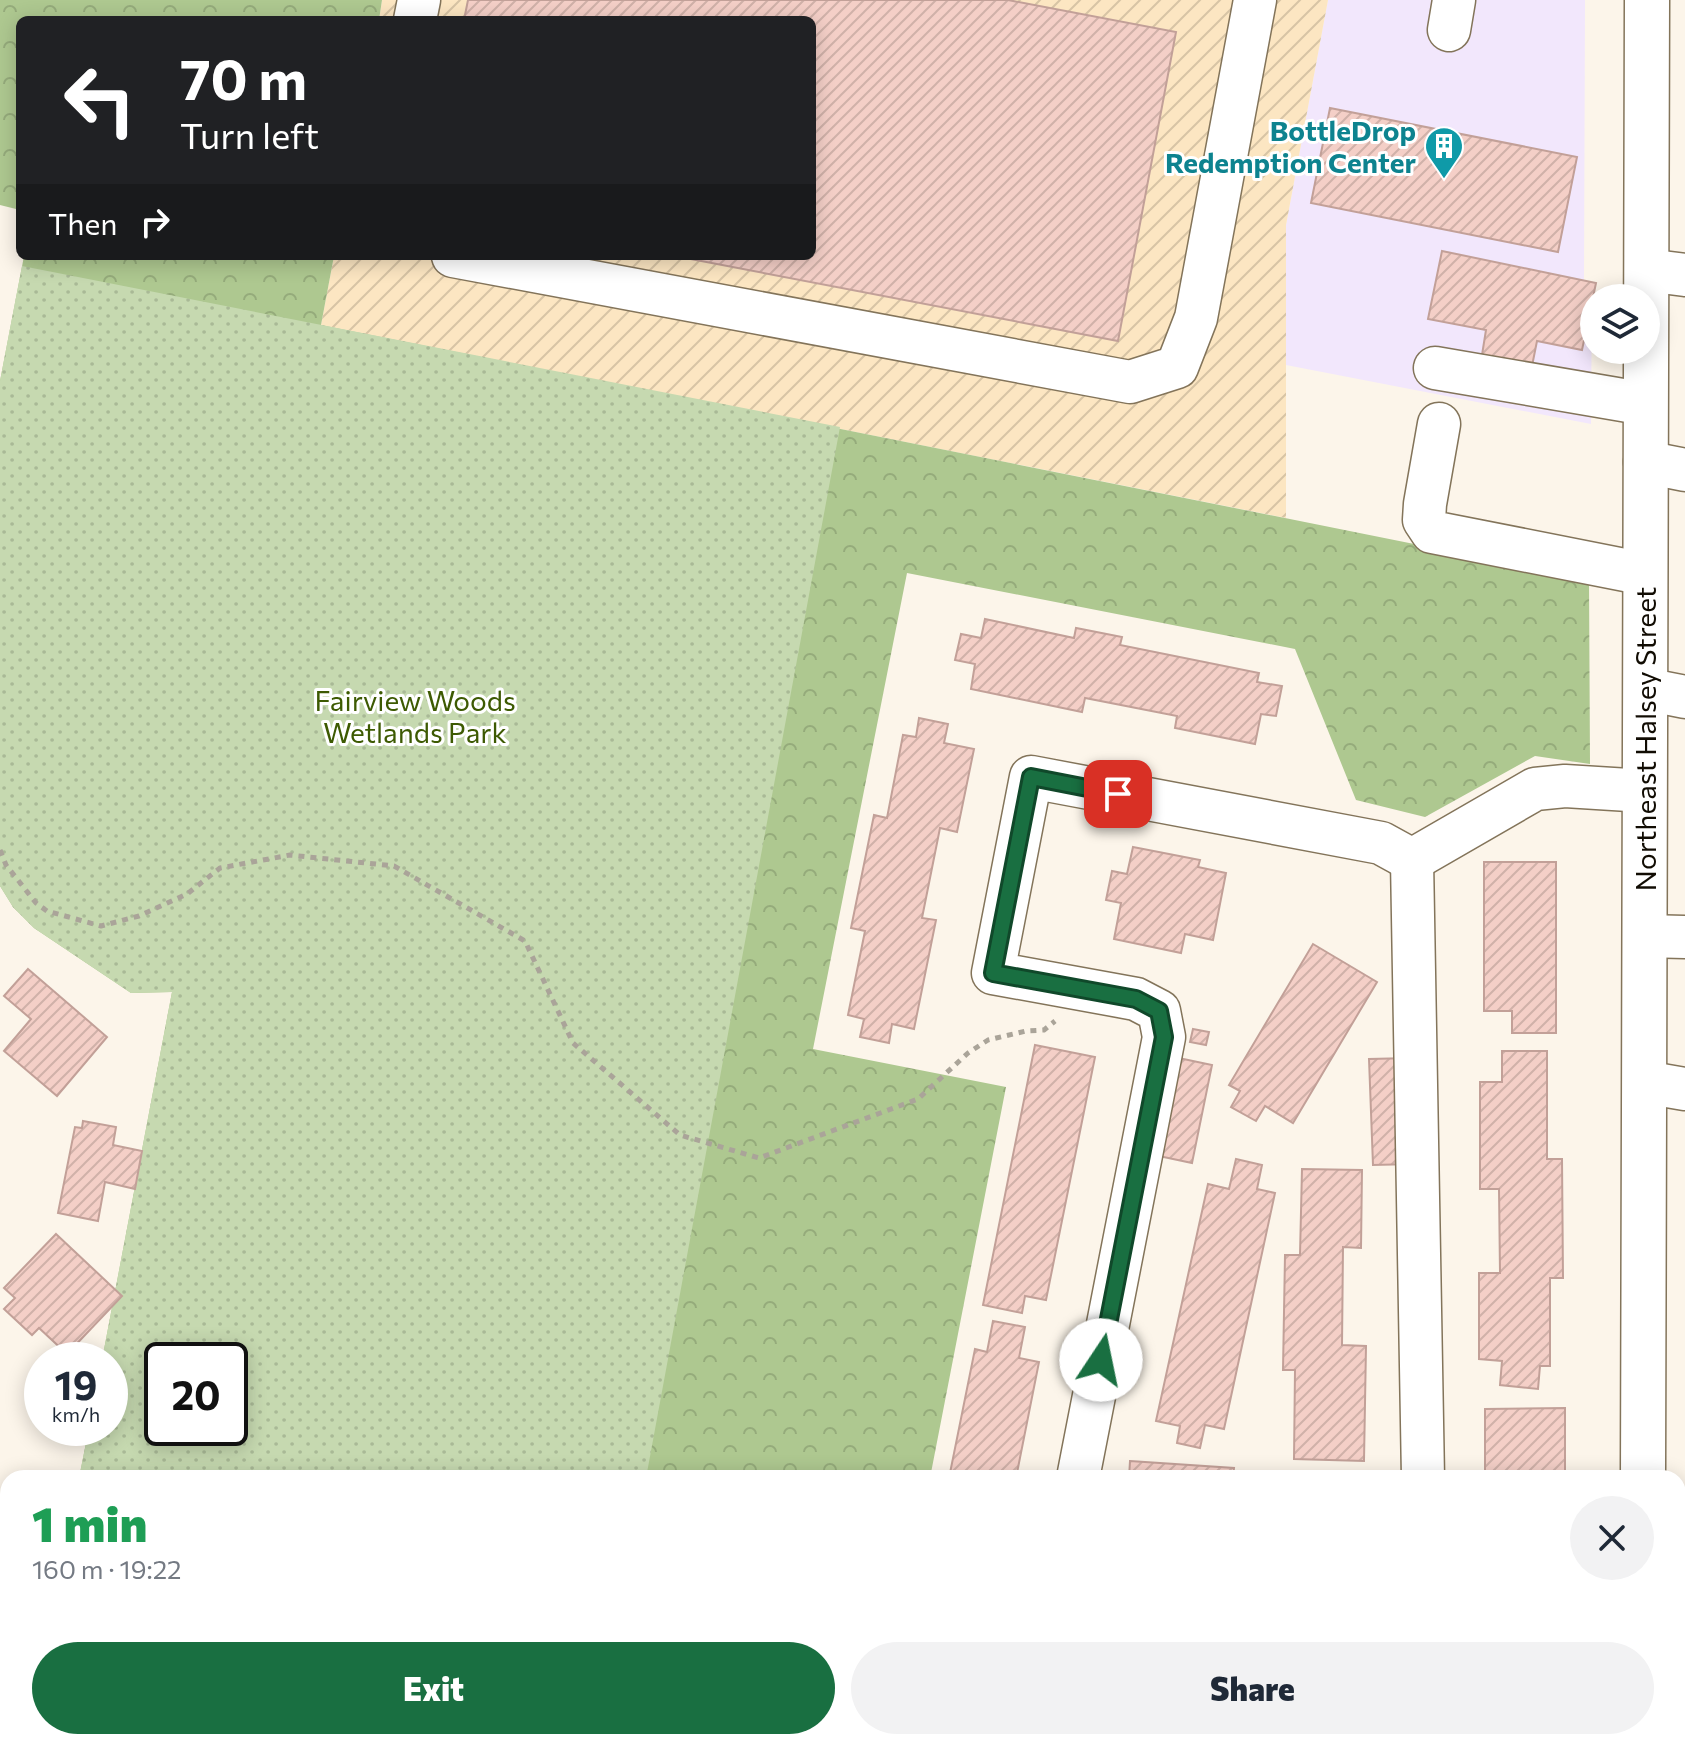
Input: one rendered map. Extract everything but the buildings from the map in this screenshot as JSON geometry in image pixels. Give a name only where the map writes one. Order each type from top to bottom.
[{"type":"main road","name":"Northeast Halsey Street","points":[[1643,1470],[1664,1085],[1665,937],[1645,791],[1665,693],[1645,574],[1665,466],[1646,404],[1666,272],[1647,0]]},
{"type":"street","points":[[474,260],[1130,382],[1177,367],[1196,318],[1255,0]]},
{"type":"street","points":[[1435,368],[1646,404]]},
{"type":"street","points":[[1439,424],[1425,504],[1424,520],[1432,532],[1645,574]]},
{"type":"street","points":[[1080,1470],[1164,1037],[1159,1011],[1136,999],[993,973],[1031,777],[1381,843],[1412,860]]},
{"type":"street","points":[[1412,860],[1535,789],[1565,786],[1645,791]]},
{"type":"street","points":[[1412,860],[1423,1470]]},
{"type":"path","points":[[0,850],[6,865],[36,903],[47,911],[101,926],[139,916],[187,894],[220,868],[290,855],[394,866],[525,941],[573,1043],[680,1135],[759,1158],[918,1099],[968,1053],[988,1040],[1044,1030],[1065,1014],[1077,988]]},
{"type":"shaded area","points":[[382,0],[1328,0],[1286,225],[1286,518],[321,325],[333,260],[816,260],[816,16],[380,16]]},
{"type":"shaded area","points":[[1328,0],[1585,0],[1584,283],[1588,284],[1580,284],[1580,364],[1591,364],[1591,424],[1286,365],[1286,225]]},
{"type":"green space","points":[[0,0],[382,0],[380,16],[16,16],[16,209],[0,205]]},
{"type":"green space","name":"Fairview Woods Wetlands Park","points":[[23,260],[333,260],[321,325],[1589,579],[1590,764],[1535,756],[1425,817],[1356,800],[1295,649],[907,573],[813,1049],[1006,1087],[932,1470],[81,1470],[85,1446],[128,1446],[128,1342],[105,1342],[172,992],[131,993],[34,928],[13,907],[0,886],[0,381]]},
{"type":"green space","name":"Fairview Woods Wetlands Park","points":[[22,266],[840,427],[647,1470],[81,1470],[85,1446],[128,1446],[128,1342],[105,1342],[172,992],[131,993],[34,928],[13,907],[0,886],[0,381]]},
{"type":"place","name":"BottleDrop Redemption Center","points":[[1444,180]]},
{"type":"route","points":[[1101,1360],[1164,1037],[1159,1011],[1136,999],[993,973],[1031,777],[1118,794]]}]
